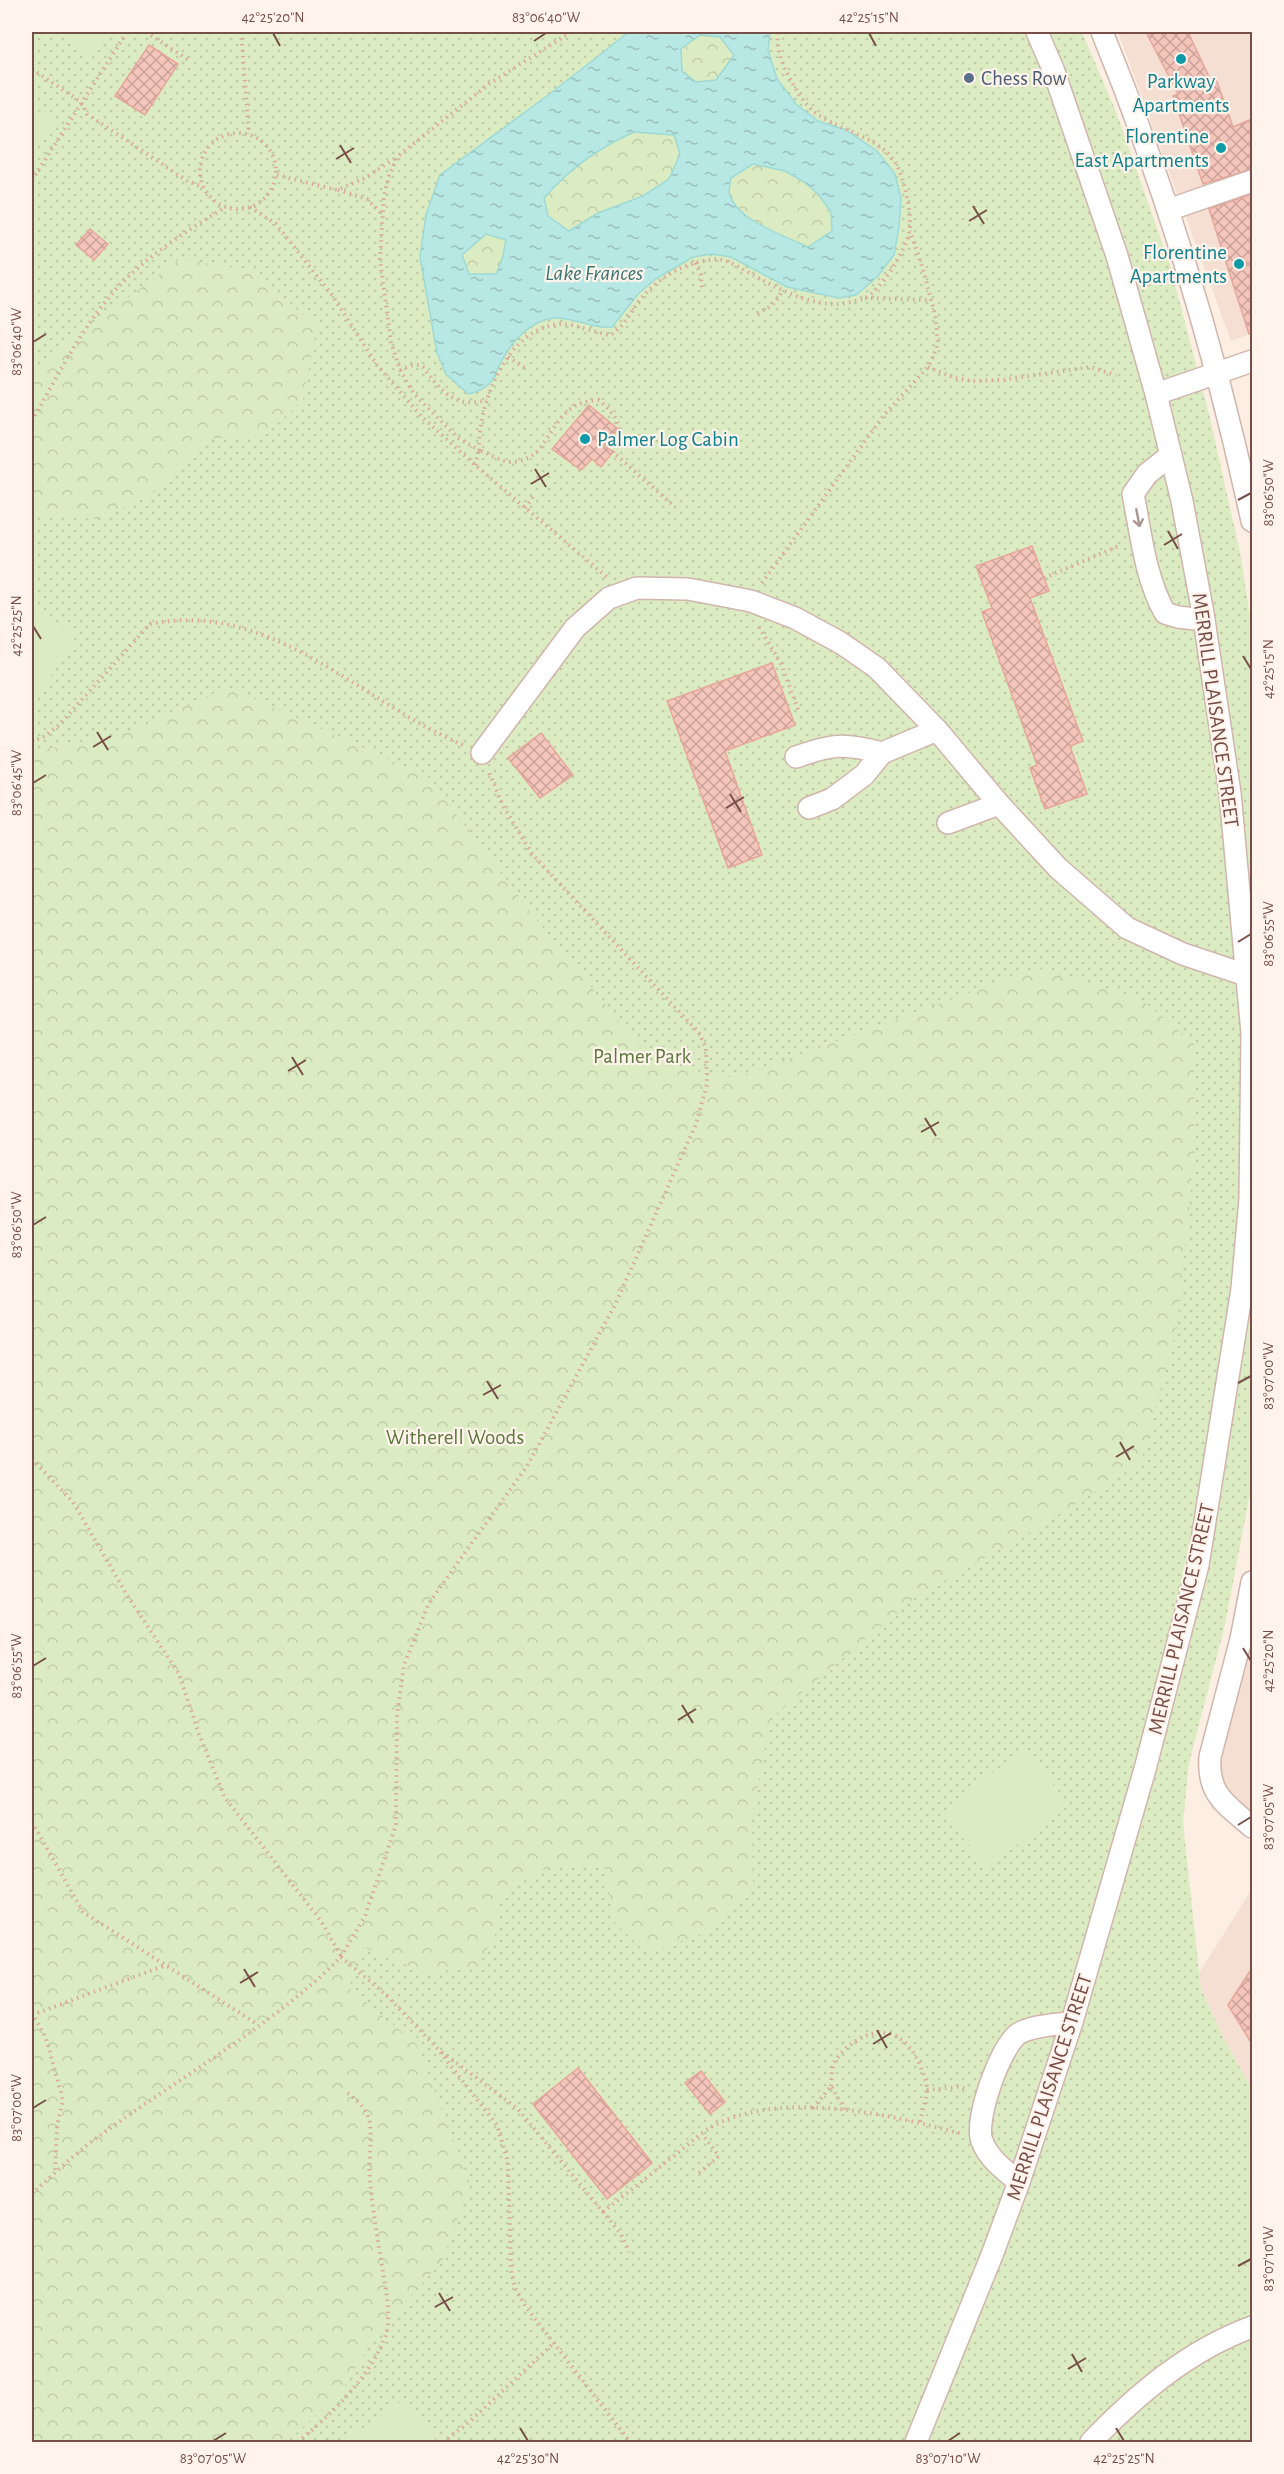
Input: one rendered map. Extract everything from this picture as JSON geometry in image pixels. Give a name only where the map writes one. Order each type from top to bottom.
[{"type":"street","name":"MERRILL PLAISANCE STREET","points":[[916,2442],[993,2255],[1019,2182],[1072,2022],[1145,1769],[1198,1565],[1242,1289],[1250,1199],[1252,1034],[1230,793],[1204,620],[1171,455],[1117,256],[1053,69],[1037,32]]},
{"type":"street","points":[[1102,32],[1135,115],[1168,210],[1218,373],[1252,521]]},
{"type":"street","points":[[1168,210],[1252,181]]},
{"type":"street","points":[[1156,394],[1252,361]]},
{"type":"street","points":[[1171,455],[1147,474],[1133,494],[1140,532],[1154,593],[1165,613],[1204,620]]},
{"type":"street","points":[[482,753],[575,628],[609,598],[637,588],[688,589],[751,601],[795,618],[841,643],[877,668],[937,730],[999,804],[1058,868],[1127,928],[1183,954],[1246,975]]},
{"type":"street","points":[[809,807],[832,800],[864,775],[882,753],[937,730]]},
{"type":"street","points":[[796,757],[826,746],[863,748],[882,753]]},
{"type":"street","points":[[948,823],[999,804]]},
{"type":"street","points":[[1252,1582],[1241,1639],[1210,1757],[1210,1779],[1216,1793],[1224,1804],[1252,1827]]},
{"type":"street","points":[[1019,2182],[985,2148],[979,2133],[980,2117],[1004,2050],[1009,2043],[1024,2031],[1072,2022]]},
{"type":"street","points":[[1091,2442],[1117,2415],[1161,2378],[1202,2350],[1231,2334],[1252,2327]]},
{"type":"path","points":[[32,180],[127,32]]},
{"type":"path","points":[[146,32],[190,61]]},
{"type":"path","points":[[241,32],[249,134]]},
{"type":"path","points":[[337,190],[365,178],[398,156],[489,84],[571,32]]},
{"type":"path","points":[[778,32],[779,56],[785,70],[792,84],[812,109],[824,118],[855,132],[882,149],[894,161],[902,177],[910,231],[935,314],[938,342],[928,367],[884,415],[751,601],[749,611],[781,664],[799,712]]},
{"type":"path","points":[[32,69],[81,102],[87,114],[189,182],[204,187]]},
{"type":"path","points":[[237,132],[249,134],[261,140],[270,149],[276,162],[277,175],[273,188],[265,198],[250,207],[242,210],[226,207],[216,203],[204,187],[200,172],[201,160],[206,149],[225,134],[237,132]]},
{"type":"path","points":[[398,156],[389,176],[382,213],[380,259],[391,342],[400,370],[414,394],[458,438],[507,462],[527,459],[538,453],[556,422],[572,407],[585,400],[598,400],[612,413],[619,424],[620,438],[613,452],[675,507]]},
{"type":"path","points":[[32,169],[37,172]]},
{"type":"path","points":[[277,175],[367,200],[382,213]]},
{"type":"path","points":[[32,421],[80,339],[102,307],[128,277],[169,242],[226,207]]},
{"type":"path","points":[[250,207],[276,224],[332,295],[377,365],[421,416],[624,592]]},
{"type":"path","points":[[864,298],[881,282],[898,259],[910,231]]},
{"type":"path","points":[[475,465],[489,391],[508,357],[523,340],[542,329],[562,324],[611,335],[626,323],[639,301],[653,285],[695,263],[717,259],[782,290],[809,300],[836,304],[864,298],[930,300]]},
{"type":"path","points":[[695,263],[701,275],[702,289]]},
{"type":"path","points":[[757,313],[770,307],[779,298],[782,290]]},
{"type":"path","points":[[508,357],[525,368]]},
{"type":"path","points":[[400,370],[416,364],[422,366],[439,388],[454,401],[487,400]]},
{"type":"path","points":[[928,367],[956,378],[972,381],[1001,381],[1090,367],[1116,375]]},
{"type":"path","points":[[525,508],[534,495]]},
{"type":"path","points":[[1044,578],[1113,551],[1140,532]]},
{"type":"path","points":[[32,742],[45,736],[59,725],[150,624],[167,620],[213,621],[256,631],[294,649],[432,732],[482,753],[502,804],[532,854],[699,1033],[706,1048],[708,1084],[692,1134],[615,1305],[527,1466],[429,1603],[404,1665],[398,1705],[396,1825],[365,1916],[341,1957],[258,2024],[96,2138],[32,2194]]},
{"type":"path","points":[[32,1459],[73,1502],[127,1595],[179,1674],[199,1734],[225,1798],[321,1921],[341,1957],[385,1994],[437,2048],[497,2126],[508,2162],[511,2271],[515,2288],[526,2307],[630,2442]]},
{"type":"path","points":[[32,1822],[83,1912],[258,2024]]},
{"type":"path","points":[[55,2174],[57,2126],[63,2100],[46,2037],[32,2015],[166,1965]]},
{"type":"path","points":[[813,2108],[831,2086],[834,2064],[844,2050],[856,2040],[872,2033],[890,2033],[905,2041],[917,2056],[925,2076],[927,2090],[920,2122]]},
{"type":"path","points":[[437,2048],[518,2109],[621,2234],[630,2252]]},
{"type":"path","points":[[831,2086],[844,2110]]},
{"type":"path","points":[[927,2090],[958,2086],[974,2090]]},
{"type":"path","points":[[298,2442],[356,2384],[376,2356],[386,2336],[389,2314],[373,2212],[368,2154],[369,2117],[355,2098],[346,2092]]},
{"type":"path","points":[[603,2212],[702,2134],[724,2122],[756,2113],[813,2108],[844,2110],[920,2122],[965,2135]]},
{"type":"path","points":[[699,2173],[719,2156],[702,2134]]},
{"type":"path","points":[[443,2442],[467,2424],[555,2343]]},
{"type":"shaded area","points":[[1118,32],[1252,32],[1252,333],[1231,341]]},
{"type":"shaded area","points":[[1252,1645],[1252,1819],[1212,1810],[1200,1761]]},
{"type":"shaded area","points":[[1252,1889],[1252,2090],[1223,2037],[1201,1989],[1199,1973]]},
{"type":"green space","name":"Palmer Park","points":[[32,32],[1082,32],[1117,114],[1170,265],[1210,418],[1241,557],[1252,630],[1252,1483],[1225,1625],[1189,1763],[1183,1823],[1201,1989],[1223,2037],[1252,2090],[1252,2442],[32,2442]]},
{"type":"green space","points":[[64,32],[108,32],[92,57],[61,36]]},
{"type":"green space","points":[[700,35],[720,37],[734,55],[717,80],[696,82],[682,71],[681,49]]},
{"type":"green space","points":[[39,111],[54,121],[33,151],[32,123]]},
{"type":"green space","points":[[634,132],[674,135],[680,154],[669,179],[643,196],[598,213],[569,231],[548,216],[544,198],[564,177],[597,152]]},
{"type":"green space","points":[[753,164],[785,171],[804,182],[831,212],[832,231],[808,247],[764,227],[743,213],[730,196],[731,178]]},
{"type":"green space","points":[[486,234],[506,240],[502,260],[496,274],[469,274],[461,255]]},
{"type":"green space","points":[[180,259],[248,270],[317,326],[303,400],[265,435],[207,439],[150,496],[96,519],[32,514],[32,375],[63,346]]},
{"type":"green space","points":[[32,607],[77,635],[32,705]]},
{"type":"green space","name":"Witherell Woods","points":[[228,687],[428,777],[535,918],[654,1064],[736,1078],[1037,968],[1141,999],[1194,1044],[1195,1150],[1177,1327],[1141,1462],[1041,1526],[916,1597],[770,1719],[752,1818],[753,1887],[710,1931],[647,1953],[615,1923],[604,1867],[554,1864],[499,1895],[495,1935],[478,1966],[426,1973],[363,1947],[349,1988],[416,2044],[470,2183],[442,2262],[376,2334],[343,2389],[287,2442],[32,2442],[32,746],[41,750],[122,735]]},
{"type":"green space","points":[[1024,1748],[1069,1805],[987,1868],[943,1813]]},
{"type":"green space","points":[[406,2398],[437,2442],[343,2442]]},
{"type":"water","name":"Lake Frances","points":[[629,32],[770,32],[768,50],[777,79],[796,104],[818,121],[846,130],[877,151],[895,174],[901,198],[894,255],[877,277],[856,295],[839,298],[787,287],[731,257],[712,254],[693,257],[657,278],[639,293],[612,327],[554,318],[530,327],[511,346],[492,381],[481,390],[468,394],[446,374],[437,353],[420,257],[426,215],[440,175]],"holes":[[[700,35],[720,37],[734,55],[716,80],[696,82],[682,71],[681,49]],[[634,132],[674,135],[680,154],[669,179],[643,196],[598,213],[569,231],[548,216],[544,198],[554,187],[585,160]],[[753,164],[785,171],[804,182],[818,194],[831,212],[832,231],[808,247],[764,227],[735,205],[729,194],[731,178]],[[486,234],[506,240],[502,260],[496,274],[469,274],[462,255]]]},
{"type":"building","name":"Florentine East Apartments","points":[[1146,32],[1188,32],[1211,81],[1216,79],[1233,127],[1252,119],[1252,169],[1203,184],[1173,96],[1178,94]]},
{"type":"building","points":[[149,45],[178,64],[145,115],[115,96]]},
{"type":"building","name":"Florentine Apartments","points":[[1252,194],[1252,333],[1249,334],[1209,209]]},
{"type":"building","points":[[90,229],[108,244],[94,260],[76,245]]},
{"type":"building","name":"Palmer Log Cabin","points":[[589,405],[618,429],[604,445],[613,452],[601,467],[592,459],[581,470],[552,449]]},
{"type":"building","points":[[1032,546],[1049,591],[1030,598],[1083,741],[1070,746],[1087,794],[1045,809],[1030,768],[1037,765],[982,612],[992,608],[976,566]]},
{"type":"building","points":[[772,663],[795,725],[725,751],[762,855],[728,868],[667,701]]},
{"type":"building","points":[[541,733],[573,775],[540,798],[508,758]]},
{"type":"building","points":[[1252,1968],[1252,2044],[1228,2005]]},
{"type":"building","points":[[578,2068],[652,2163],[607,2199],[533,2104]]},
{"type":"building","points":[[701,2071],[725,2102],[710,2114],[685,2083]]},
{"type":"place","name":"Parkway Apartments","points":[[1181,59]]},
{"type":"place","name":"Chess Row","points":[[969,78]]},
{"type":"place","name":"Florentine East Apartments","points":[[1221,148]]},
{"type":"place","name":"Florentine Apartments","points":[[1239,264]]},
{"type":"place","name":"Palmer Log Cabin","points":[[585,439]]}]
